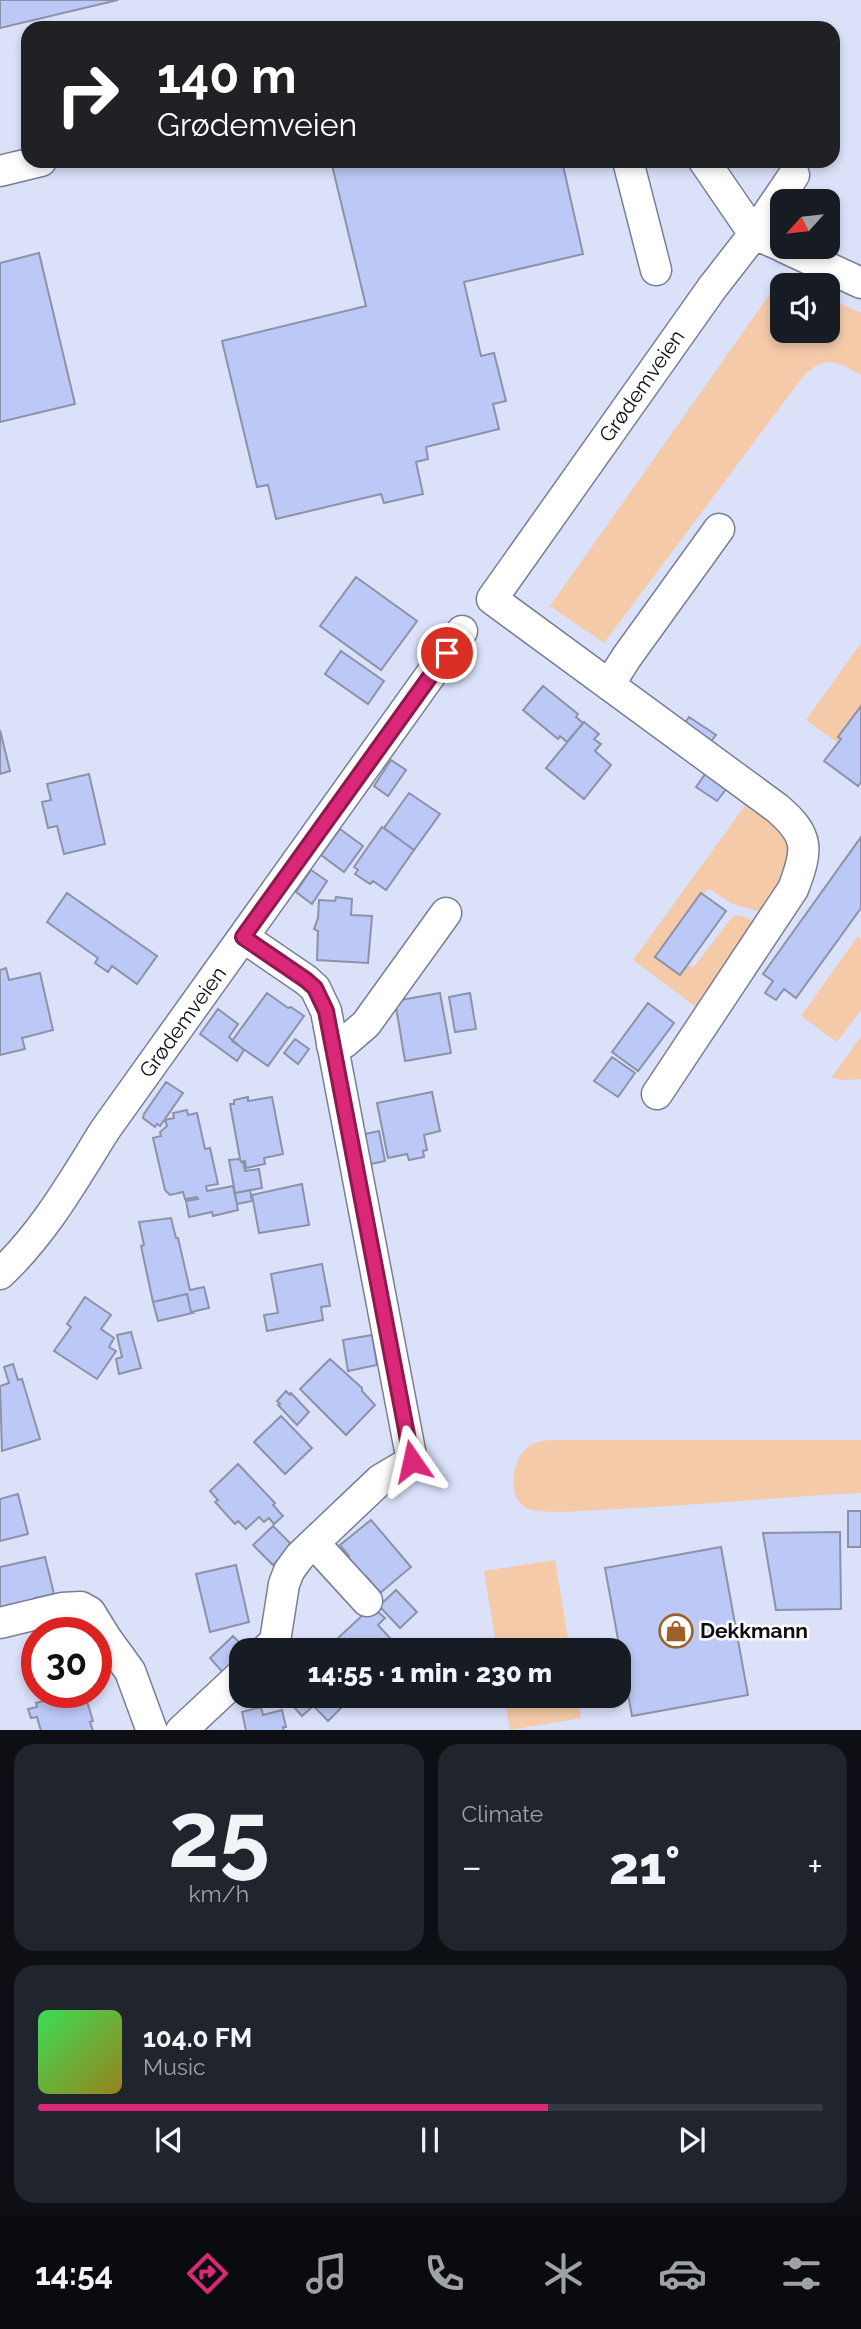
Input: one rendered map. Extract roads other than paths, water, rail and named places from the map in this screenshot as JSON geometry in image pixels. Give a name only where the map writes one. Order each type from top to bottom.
[{"type":"street","points":[[0,171],[21,166]]},
{"type":"street","points":[[630,168],[656,270]]},
{"type":"street","points":[[709,168],[754,234],[770,241]]},
{"type":"street","name":"Grødemveien","points":[[609,685],[492,599],[712,288],[754,234],[794,174]]},
{"type":"street","points":[[809,259],[861,283]]},
{"type":"street","points":[[657,1094],[793,889],[803,862],[804,847],[799,831],[777,808],[609,685],[719,528]]},
{"type":"street","name":"Grødemveien","points":[[0,1274],[27,1247],[53,1213],[105,1130],[462,631]]},
{"type":"street","points":[[332,1045],[344,1043],[366,1024],[446,913]]},
{"type":"street","points":[[243,937],[315,988],[326,1011],[412,1461],[380,1480],[289,1571],[284,1584],[275,1638]]},
{"type":"street","points":[[314,1544],[367,1601]]},
{"type":"street","points":[[0,1623],[62,1608],[81,1607],[90,1612],[130,1671],[152,1730]]},
{"type":"street","points":[[182,1730],[229,1686]]},
{"type":"place","name":"Dekkmann","points":[[676,1631]]}]
